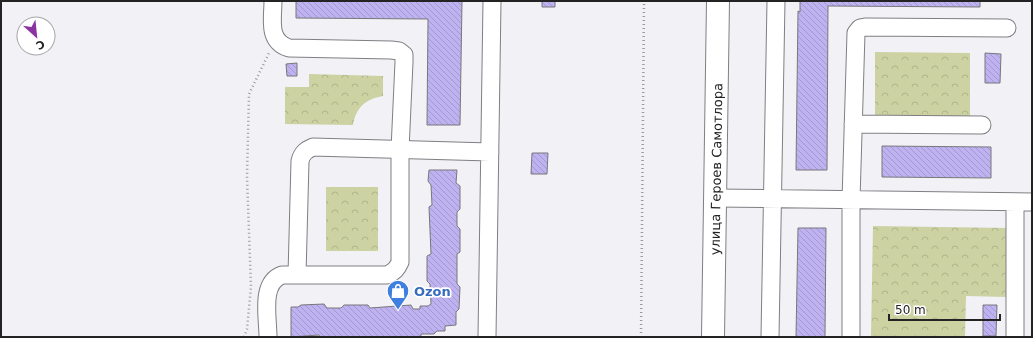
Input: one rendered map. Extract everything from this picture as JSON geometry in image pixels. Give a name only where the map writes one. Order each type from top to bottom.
[{"type":"main road","name":"улица Героев Самотлора","points":[[713,337],[718,1]]},
{"type":"lane","points":[[268,337],[268,288],[276,278],[282,275],[387,275],[398,268],[400,262],[400,150],[404,55],[399,51],[391,50],[289,48],[282,46],[275,40],[272,33],[273,1]]},
{"type":"lane","points":[[487,337],[492,1]]},
{"type":"lane","points":[[770,337],[776,1]]},
{"type":"lane","points":[[851,337],[851,200],[856,33],[860,28],[1007,28]]},
{"type":"lane","points":[[853,124],[982,125]]},
{"type":"lane","points":[[297,275],[300,161],[302,155],[313,147],[490,152]]},
{"type":"lane","points":[[715,198],[1024,202],[1015,337]]},
{"type":"path","points":[[641,337],[644,1]]},
{"type":"path","points":[[244,337],[247,329],[251,287],[247,177],[249,94],[275,40]]},
{"type":"green space","points":[[875,52],[970,53],[970,116],[875,116]]},
{"type":"green space","points":[[309,74],[383,76],[383,96],[371,99],[362,105],[356,114],[353,125],[285,124],[285,87],[309,87]]},
{"type":"green space","points":[[326,187],[378,187],[378,251],[326,251]]},
{"type":"green space","points":[[873,226],[1008,228],[1007,297],[966,296],[965,337],[871,337]]},
{"type":"building","points":[[296,1],[462,1],[460,125],[427,125],[428,19],[296,18]]},
{"type":"building","points":[[542,1],[555,1],[555,7],[542,7]]},
{"type":"building","points":[[800,1],[980,1],[980,7],[828,6],[827,170],[796,170],[798,11],[800,12]]},
{"type":"building","points":[[985,53],[1001,54],[1000,83],[985,83]]},
{"type":"building","points":[[297,63],[297,76],[287,76],[286,64]]},
{"type":"building","points":[[882,146],[991,147],[991,178],[882,177]]},
{"type":"building","points":[[532,153],[548,153],[547,174],[531,174]]},
{"type":"building","points":[[429,170],[457,170],[456,183],[460,186],[460,209],[457,212],[457,226],[460,229],[460,252],[457,254],[457,284],[460,287],[459,309],[456,312],[456,325],[445,326],[445,331],[437,331],[434,334],[421,334],[421,337],[320,337],[319,335],[291,337],[291,307],[324,304],[327,308],[341,308],[344,305],[368,305],[370,308],[411,305],[413,309],[420,309],[420,306],[428,306],[431,304],[430,284],[427,281],[427,256],[431,254],[429,207],[432,205],[431,185],[428,181]]},
{"type":"building","points":[[798,228],[826,228],[825,337],[796,337]]},
{"type":"building","points":[[983,305],[997,305],[996,336],[983,336]]},
{"type":"place","name":"Ozon","points":[[398,310]]}]
